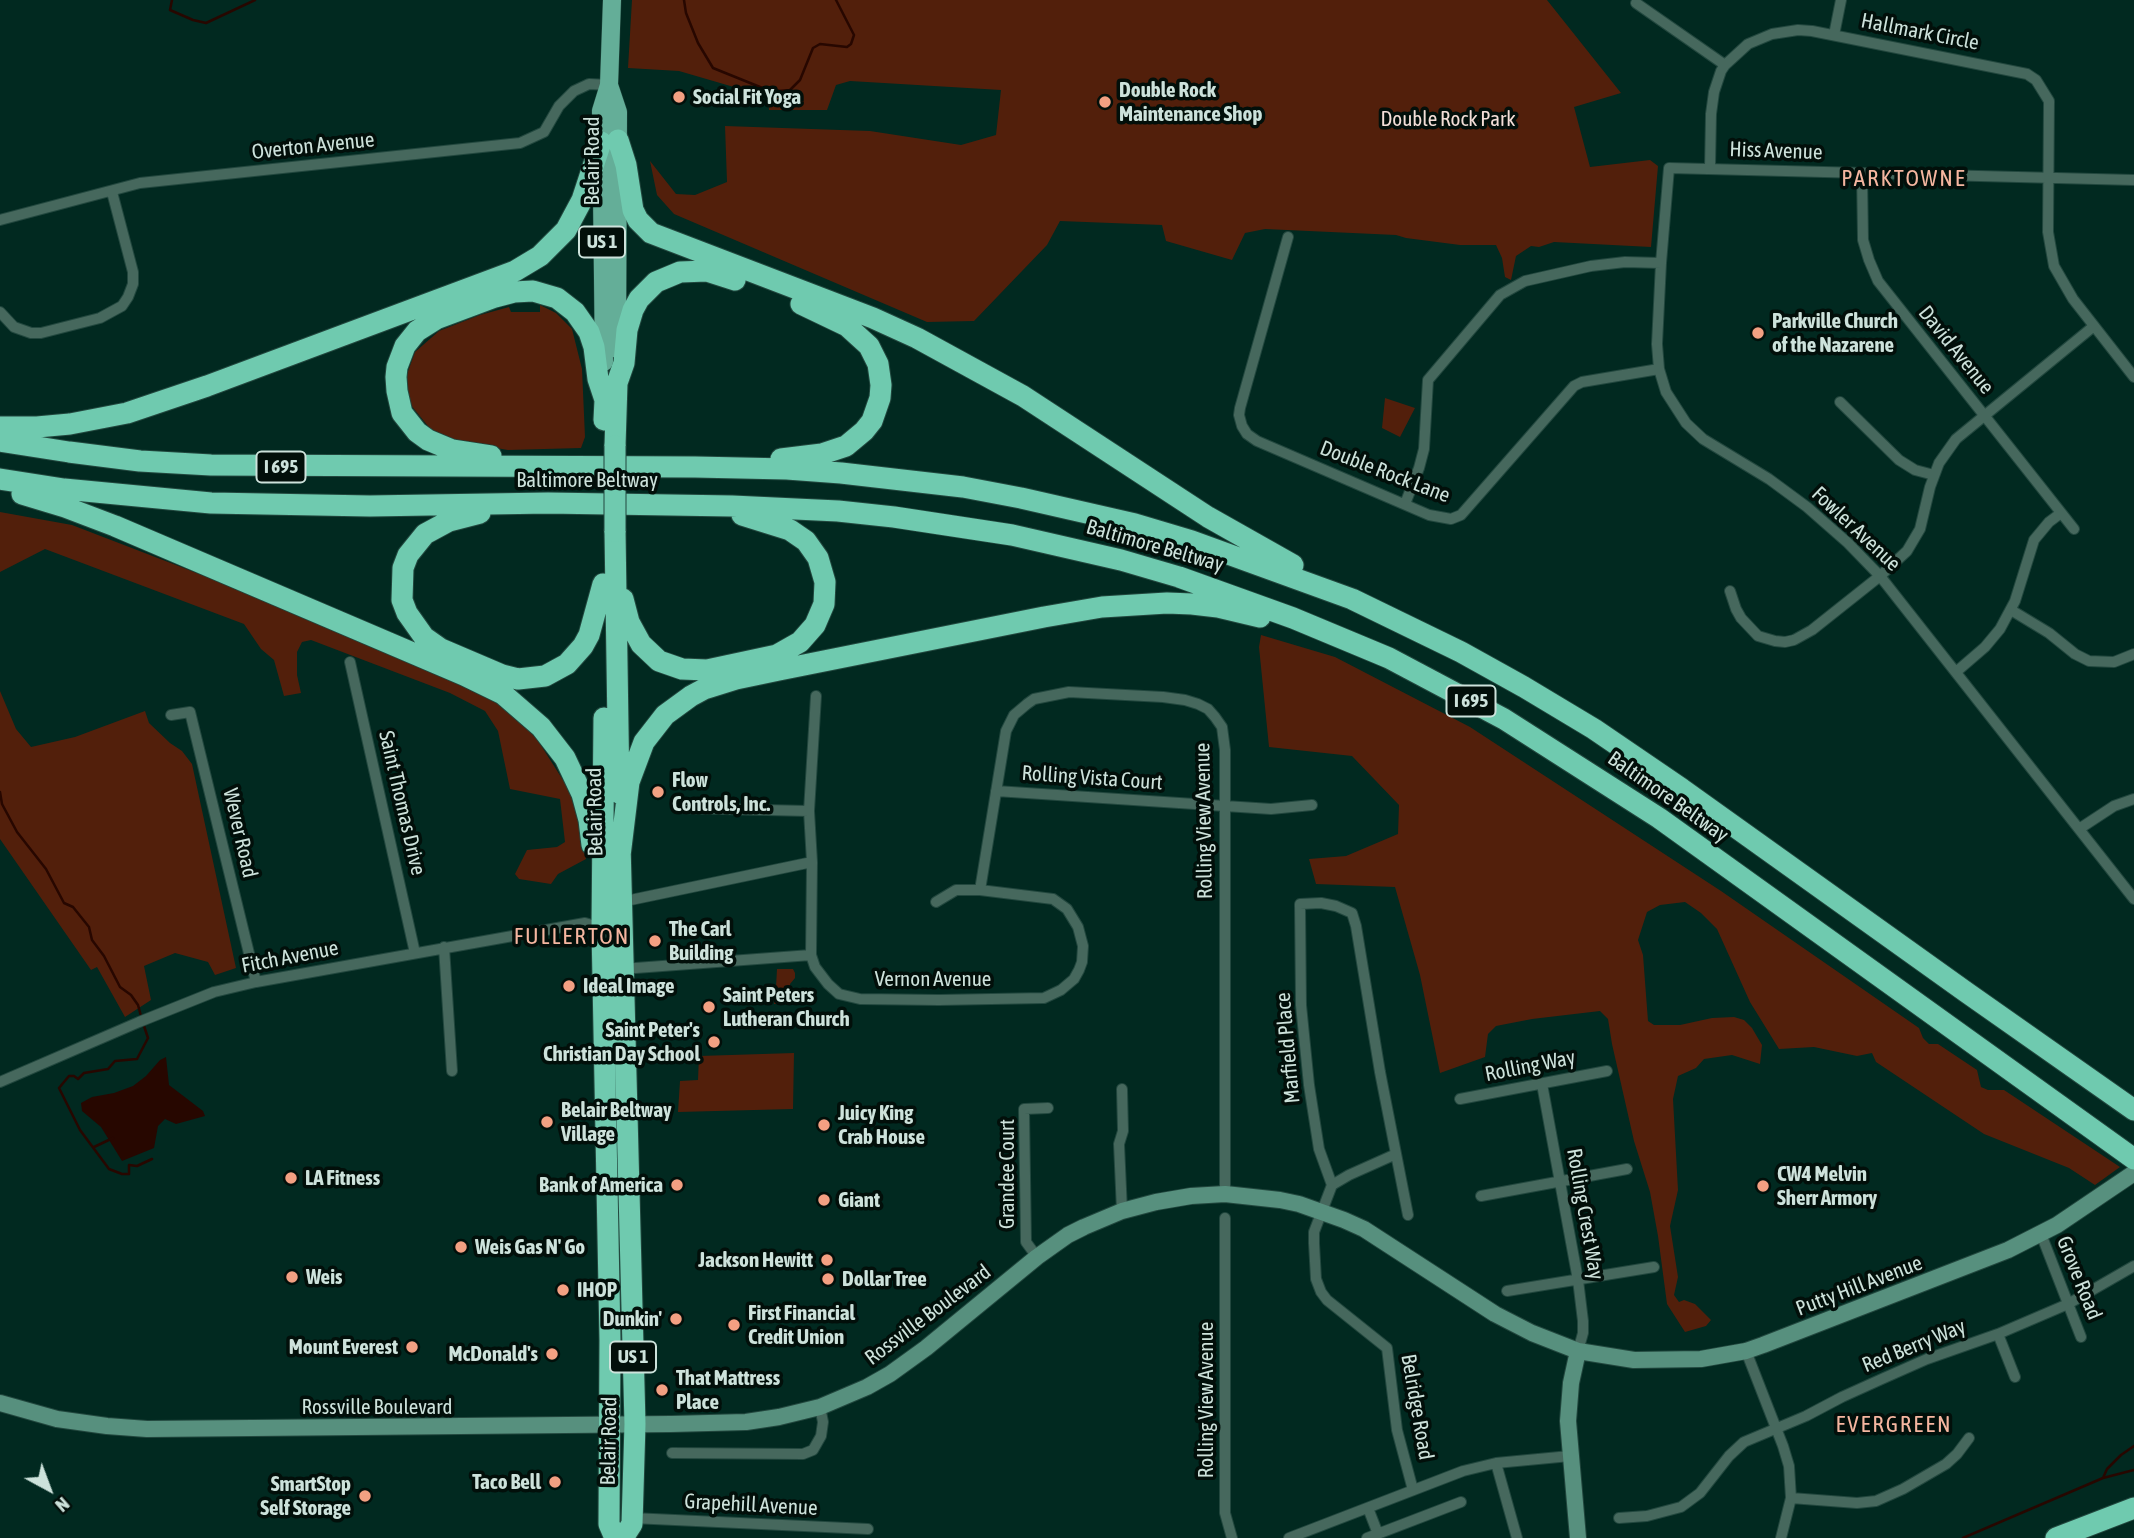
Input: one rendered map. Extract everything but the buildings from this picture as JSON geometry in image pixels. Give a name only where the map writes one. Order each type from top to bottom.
[{"type":"highway","points":[[0,427],[70,424],[127,413],[514,271],[540,256],[566,230],[610,141]]},
{"type":"highway","points":[[610,141],[626,165],[632,211],[651,233],[873,318],[917,338],[1023,396],[1208,517],[1352,599]]},
{"type":"highway","points":[[563,465],[452,450],[417,432],[402,414],[397,391],[397,367],[405,346],[417,331],[436,319],[495,297],[514,292],[545,294],[567,304],[589,332],[598,379],[611,392],[624,363],[630,320],[639,299],[656,282],[680,272],[707,271],[809,307],[847,326],[869,346],[878,364],[880,398],[872,421],[854,440],[822,454],[695,467]]},
{"type":"highway","name":"Belair Road","points":[[611,392],[609,531],[621,902],[613,969],[609,1524],[615,1538]]},
{"type":"highway","name":"Baltimore Beltway","points":[[0,441],[69,453],[211,465],[563,465],[787,469],[841,473],[963,487],[1021,498],[1135,524],[1192,541],[1352,599],[1461,652],[1594,729],[2134,1110]]},
{"type":"highway","name":"Baltimore Beltway","points":[[0,479],[64,489],[211,503],[370,506],[548,503],[838,511],[1012,535],[1121,560],[1235,596],[1389,658],[1504,719],[1659,818],[2133,1169]]},
{"type":"highway","points":[[0,487],[115,526],[451,669],[503,694],[541,727],[555,743],[575,776],[589,820],[602,928]]},
{"type":"highway","points":[[548,503],[470,515],[425,534],[408,555],[403,568],[402,600],[414,625],[424,637],[441,649],[502,676],[518,679],[545,676],[567,664],[583,646],[610,579]]},
{"type":"highway","points":[[610,579],[641,644],[659,661],[671,666],[695,671],[707,670],[776,655],[800,642],[820,616],[826,594],[822,567],[813,549],[798,534],[780,526],[698,506]]},
{"type":"highway","name":"Belair Road","points":[[610,579],[602,928],[613,969],[635,1424],[632,1524],[624,1538]]},
{"type":"highway","points":[[620,856],[629,782],[644,742],[665,715],[704,689],[758,675],[1102,607],[1167,603],[1218,607],[1245,613],[1386,663],[1504,719]]},
{"type":"highway","points":[[2056,1538],[2134,1508]]},
{"type":"main road","name":"Belair Road","points":[[611,392],[610,141],[601,111],[609,85],[612,0]]},
{"type":"main road","name":"Putty Hill Avenue","points":[[1578,1351],[1634,1360],[1664,1361],[1715,1357],[1746,1351],[2008,1250],[2040,1234],[2133,1169]]},
{"type":"main road","name":"Rossville Boulevard","points":[[0,1403],[57,1419],[146,1429],[357,1429],[746,1422],[779,1417],[820,1407],[867,1387],[908,1362],[1068,1235],[1122,1211],[1172,1199],[1225,1194],[1280,1200],[1322,1211],[1364,1229],[1495,1314],[1532,1333],[1578,1351]]},
{"type":"main road","points":[[1578,1351],[1568,1408],[1578,1538]]},
{"type":"street","points":[[1834,35],[1841,0]]},
{"type":"street","points":[[1636,3],[1725,65]]},
{"type":"street","name":"Hallmark Circle","points":[[1710,169],[1711,114],[1718,79],[1725,65],[1748,44],[1772,34],[1798,30],[1834,35],[1977,63],[2032,77],[2049,101],[2048,232],[2054,266],[2065,289],[2134,377]]},
{"type":"street","name":"Overton Avenue","points":[[0,220],[140,183],[520,143],[544,132],[559,106],[574,91],[589,85],[609,85]]},
{"type":"street","name":"Hiss Avenue","points":[[1669,168],[2134,180]]},
{"type":"street","name":"Fowler Avenue","points":[[1669,168],[1657,344],[1659,369],[1672,404],[1695,432],[1799,501],[1829,525],[1880,576],[2134,899]]},
{"type":"street","name":"David Avenue","points":[[1862,173],[1862,230],[1865,251],[1872,270],[1887,293],[2074,529]]},
{"type":"street","points":[[0,312],[14,327],[31,333],[41,333],[100,318],[122,306],[133,284],[133,272],[112,192]]},
{"type":"street","name":"Double Rock Lane","points":[[1288,237],[1240,408],[1242,426],[1247,434],[1257,441],[1441,518],[1459,516],[1574,386],[1582,382],[1659,369]]},
{"type":"street","points":[[1405,504],[1424,449],[1428,380],[1500,295],[1525,281],[1591,266],[1625,262],[1661,263]]},
{"type":"street","points":[[1730,591],[1736,610],[1752,631],[1766,639],[1785,642],[1812,630],[1907,551],[1920,529],[1934,475],[1949,446],[1983,415],[2094,326]]},
{"type":"street","points":[[1840,402],[1899,460],[1915,470],[1934,475]]},
{"type":"street","points":[[1956,672],[1993,638],[2011,610],[2034,540],[2049,522],[2061,513]]},
{"type":"street","points":[[2011,610],[2089,661],[2114,662],[2134,654]]},
{"type":"street","name":"Saint Thomas Drive","points":[[349,662],[415,953]]},
{"type":"street","name":"Rolling View Avenue","points":[[980,890],[1006,731],[1020,709],[1034,699],[1069,692],[1163,697],[1204,706],[1218,721],[1222,727],[1225,750],[1225,1194]]},
{"type":"street","points":[[613,969],[811,955],[812,862],[809,811],[816,696]]},
{"type":"street","name":"Wever Road","points":[[171,715],[190,712],[196,728],[256,982]]},
{"type":"street","name":"Rolling Vista Court","points":[[996,791],[1224,807],[1271,809],[1312,805]]},
{"type":"street","points":[[2079,829],[2114,806],[2134,799]]},
{"type":"street","points":[[679,808],[809,811]]},
{"type":"street","points":[[621,902],[812,862]]},
{"type":"street","name":"Vernon Avenue","points":[[811,955],[828,984],[839,994],[860,999],[1044,998],[1061,990],[1074,979],[1081,965],[1083,946],[1075,919],[1063,905],[1046,897],[956,890],[936,902]]},
{"type":"street","name":"Marfield Place","points":[[1332,1185],[1318,1149],[1309,1085],[1301,1005],[1300,904],[1321,903],[1336,906],[1352,914],[1396,1154]]},
{"type":"street","name":"Fitch Avenue","points":[[0,1082],[214,992],[444,947],[585,923],[602,928]]},
{"type":"street","points":[[444,947],[452,1071]]},
{"type":"street","name":"Rolling Way","points":[[1460,1099],[1607,1071]]},
{"type":"street","name":"Rolling Crest Way","points":[[1542,1084],[1584,1321],[1578,1351]]},
{"type":"street","points":[[1122,1090],[1123,1131],[1119,1144],[1122,1211]]},
{"type":"street","name":"Grandee Court","points":[[1037,1257],[1026,1242],[1024,1109],[1048,1108]]},
{"type":"street","points":[[1332,1185],[1396,1154],[1408,1215]]},
{"type":"street","points":[[1481,1196],[1627,1169]]},
{"type":"street","name":"Belridge Road","points":[[1332,1185],[1314,1232],[1316,1279],[1327,1300],[1387,1348],[1397,1430],[1413,1490]]},
{"type":"street","name":"Rolling View Avenue","points":[[1225,1218],[1225,1513],[1233,1538]]},
{"type":"street","name":"Grove Road","points":[[2040,1234],[2081,1337]]},
{"type":"street","name":"Red Berry Way","points":[[1619,1518],[1647,1516],[1681,1507],[1700,1493],[1738,1447],[1927,1359],[1998,1334],[2068,1304],[2134,1266]]},
{"type":"street","points":[[1507,1291],[1654,1267]]},
{"type":"street","points":[[1998,1334],[2015,1377]]},
{"type":"street","points":[[1746,1351],[1788,1466],[1791,1498],[1781,1538]]},
{"type":"street","points":[[672,1453],[803,1454],[813,1450],[821,1436],[820,1407]]},
{"type":"street","points":[[1791,1498],[1857,1503],[1876,1501],[1946,1464],[1969,1438]]},
{"type":"street","points":[[1289,1538],[1463,1471],[1496,1463],[1570,1456]]},
{"type":"street","points":[[1496,1463],[1517,1538]]},
{"type":"street","points":[[1367,1508],[1372,1536],[1461,1502]]},
{"type":"street","name":"Grapehill Avenue","points":[[632,1518],[869,1529]]},
{"type":"green space","name":"Double Rock Park","points":[[632,0],[1547,0],[1621,93],[1574,107],[1590,167],[1650,160],[1658,166],[1651,247],[1554,242],[1539,247],[1531,246],[1516,256],[1511,280],[1505,277],[1502,258],[1496,245],[1460,245],[1396,235],[1265,229],[1245,233],[1232,260],[1166,241],[1162,225],[1060,221],[1047,245],[974,321],[927,322],[674,214],[657,195],[650,161],[676,194],[695,195],[727,182],[725,126],[870,131],[961,145],[996,135],[1001,90],[850,81],[836,85],[827,110],[769,110],[768,97],[679,71],[628,68]]},
{"type":"green space","points":[[540,305],[556,313],[572,329],[582,369],[585,437],[581,448],[508,450],[455,441],[432,431],[410,404],[406,377],[415,352],[439,331],[480,315],[509,307],[511,312],[540,312]]},
{"type":"green space","points":[[1385,398],[1415,408],[1400,437],[1382,428]]},
{"type":"green space","points":[[0,512],[72,525],[272,602],[503,706],[535,736],[575,799],[586,859],[558,874],[551,884],[519,879],[515,874],[527,850],[557,847],[565,842],[560,799],[510,789],[498,731],[485,711],[450,693],[311,640],[302,642],[297,652],[297,675],[301,693],[284,696],[274,660],[261,649],[244,624],[45,549],[0,572]]},
{"type":"green space","points":[[1261,635],[1335,657],[1470,727],[1721,891],[1919,1028],[1929,1044],[1938,1044],[1977,1070],[1981,1087],[2004,1090],[2120,1167],[2095,1185],[2069,1168],[1984,1134],[1876,1062],[1872,1053],[1857,1056],[1814,1047],[1779,1049],[1750,1002],[1717,929],[1685,902],[1660,905],[1647,912],[1638,940],[1643,955],[1648,1021],[1654,1025],[1680,1025],[1712,1018],[1734,1017],[1744,1020],[1752,1028],[1762,1045],[1760,1064],[1732,1055],[1704,1059],[1696,1068],[1678,1076],[1673,1099],[1678,1190],[1670,1226],[1678,1277],[1674,1295],[1679,1302],[1684,1300],[1695,1304],[1711,1320],[1706,1326],[1685,1332],[1667,1304],[1650,1192],[1634,1141],[1608,1019],[1600,1011],[1496,1026],[1488,1034],[1485,1057],[1440,1073],[1420,975],[1395,887],[1316,884],[1309,859],[1346,856],[1398,834],[1399,805],[1352,756],[1269,747],[1259,647]]},
{"type":"green space","points":[[0,691],[16,729],[31,747],[75,737],[145,711],[149,723],[182,751],[192,764],[236,968],[215,975],[208,962],[175,953],[144,966],[151,1000],[125,1017],[97,967],[91,970],[0,839]]},
{"type":"green space","points":[[777,969],[793,969],[795,973],[790,984],[790,1003],[774,1004],[773,987],[776,987]]},
{"type":"green space","points":[[794,1053],[793,1109],[678,1112],[680,1081],[698,1080],[699,1056]]},
{"type":"shaded area","points":[[166,1057],[169,1085],[203,1111],[205,1116],[176,1124],[165,1119],[158,1126],[154,1148],[122,1161],[101,1127],[82,1111],[81,1103],[92,1097],[133,1086]]},
{"type":"waterway","points":[[172,0],[170,10],[206,23],[255,0]]},
{"type":"waterway","points":[[684,0],[686,13],[698,43],[713,68],[765,89],[779,91],[790,90],[800,80],[813,48],[820,44],[847,47],[851,44],[854,35],[836,0]]},
{"type":"waterway","points":[[0,792],[2,804],[17,832],[46,869],[64,903],[73,907],[89,927],[92,940],[104,956],[120,987],[131,995],[138,1005],[141,1016]]},
{"type":"waterway","points":[[143,1023],[148,1038],[137,1059],[115,1061],[108,1069],[84,1073],[78,1079],[69,1076],[59,1088],[80,1130],[109,1169],[129,1174],[129,1165],[137,1166],[152,1159]]},
{"type":"waterway","points":[[94,1147],[113,1138]]},
{"type":"waterway","points":[[2103,1478],[2107,1469],[2134,1446]]},
{"type":"waterway","points":[[1963,1538],[2103,1478],[2134,1470]]},
{"type":"place","name":"Social Fit Yoga","points":[[679,97]]},
{"type":"place","name":"Double Rock Maintenance Shop","points":[[1105,102]]},
{"type":"place","name":"Parkville Church of the Nazarene","points":[[1758,333]]},
{"type":"place","name":"Flow Controls, Inc.","points":[[658,792]]},
{"type":"place","name":"The Carl Building","points":[[655,941]]},
{"type":"place","name":"Ideal Image","points":[[569,986]]},
{"type":"place","name":"Saint Peters Lutheran Church","points":[[709,1007]]},
{"type":"place","name":"Saint Peter's Christian Day School","points":[[714,1042]]},
{"type":"place","name":"Belair Beltway Village","points":[[547,1122]]},
{"type":"place","name":"Juicy King Crab House","points":[[824,1125]]},
{"type":"place","name":"LA Fitness","points":[[291,1178]]},
{"type":"place","name":"Bank of America","points":[[677,1185]]},
{"type":"place","name":"CW4 Melvin Sherr Armory","points":[[1763,1186]]},
{"type":"place","name":"Giant","points":[[824,1200]]},
{"type":"place","name":"Weis Gas N' Go","points":[[461,1247]]},
{"type":"place","name":"Jackson Hewitt","points":[[827,1260]]},
{"type":"place","name":"Weis","points":[[292,1277]]},
{"type":"place","name":"Dollar Tree","points":[[828,1279]]},
{"type":"place","name":"IHOP","points":[[563,1290]]},
{"type":"place","name":"Dunkin'","points":[[676,1319]]},
{"type":"place","name":"First Financial Credit Union","points":[[734,1325]]},
{"type":"place","name":"Mount Everest","points":[[412,1347]]},
{"type":"place","name":"McDonald's","points":[[552,1354]]},
{"type":"place","name":"That Mattress Place","points":[[662,1390]]},
{"type":"place","name":"Taco Bell","points":[[555,1482]]},
{"type":"place","name":"SmartStop Self Storage","points":[[365,1496]]},
{"type":"district","name":"PARKTOWNE","points":[[1904,179]]},
{"type":"district","name":"FULLERTON","points":[[572,937]]},
{"type":"district","name":"EVERGREEN","points":[[1894,1425]]}]
